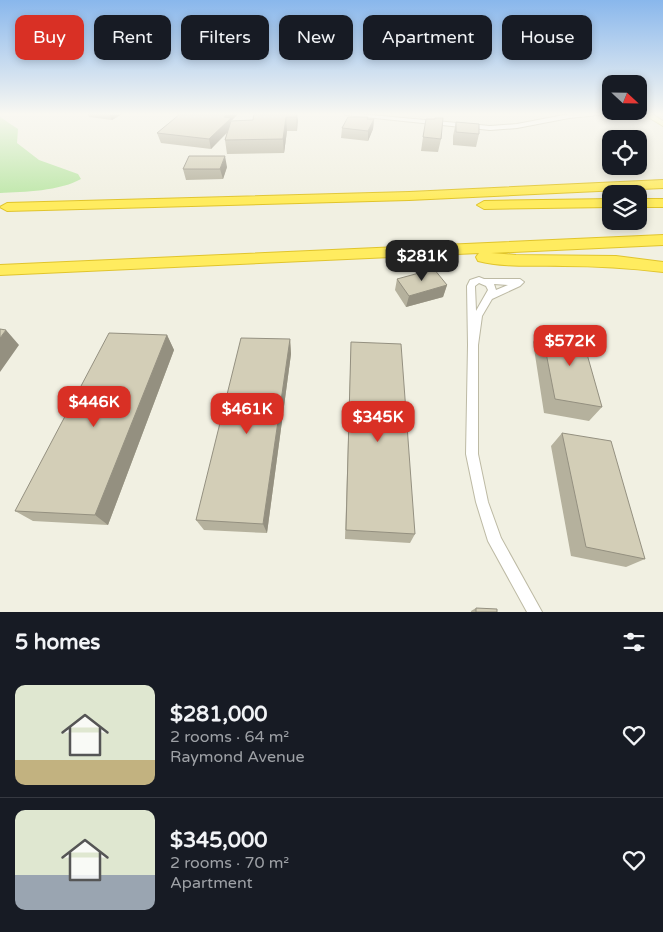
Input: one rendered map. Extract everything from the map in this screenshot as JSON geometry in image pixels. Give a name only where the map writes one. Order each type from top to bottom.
[{"type":"highway","points":[[3,207],[409,196],[663,182]]},
{"type":"highway","points":[[3,207],[602,203]]},
{"type":"highway","points":[[647,203],[663,203]]},
{"type":"highway","points":[[0,270],[663,240]]},
{"type":"highway","points":[[420,251],[516,260],[616,261],[663,267]]},
{"type":"street","points":[[490,296],[520,282],[476,280],[471,286],[473,345],[471,448],[488,523],[504,560],[535,612]]},
{"type":"street","points":[[473,345],[478,316],[490,296],[492,288],[490,284],[483,280]]},
{"type":"green space","points":[[0,143],[17,143],[39,160],[78,174],[81,179],[52,188],[0,193]]},
{"type":"building","points":[[189,156],[225,156],[220,169],[183,169]]},
{"type":"building","points":[[434,269],[447,285],[409,296],[397,279]]},
{"type":"building","points":[[541,327],[581,333],[602,407],[555,399]]},
{"type":"building","points":[[0,329],[6,330],[0,338]]},
{"type":"building","points":[[109,333],[167,335],[95,515],[15,511]]},
{"type":"building","points":[[241,338],[290,339],[263,524],[196,520]]},
{"type":"building","points":[[351,342],[401,344],[415,534],[346,530]]},
{"type":"building","points":[[562,433],[611,441],[645,559],[586,547]]},
{"type":"building","points":[[476,608],[497,609],[497,612],[476,612]]}]
